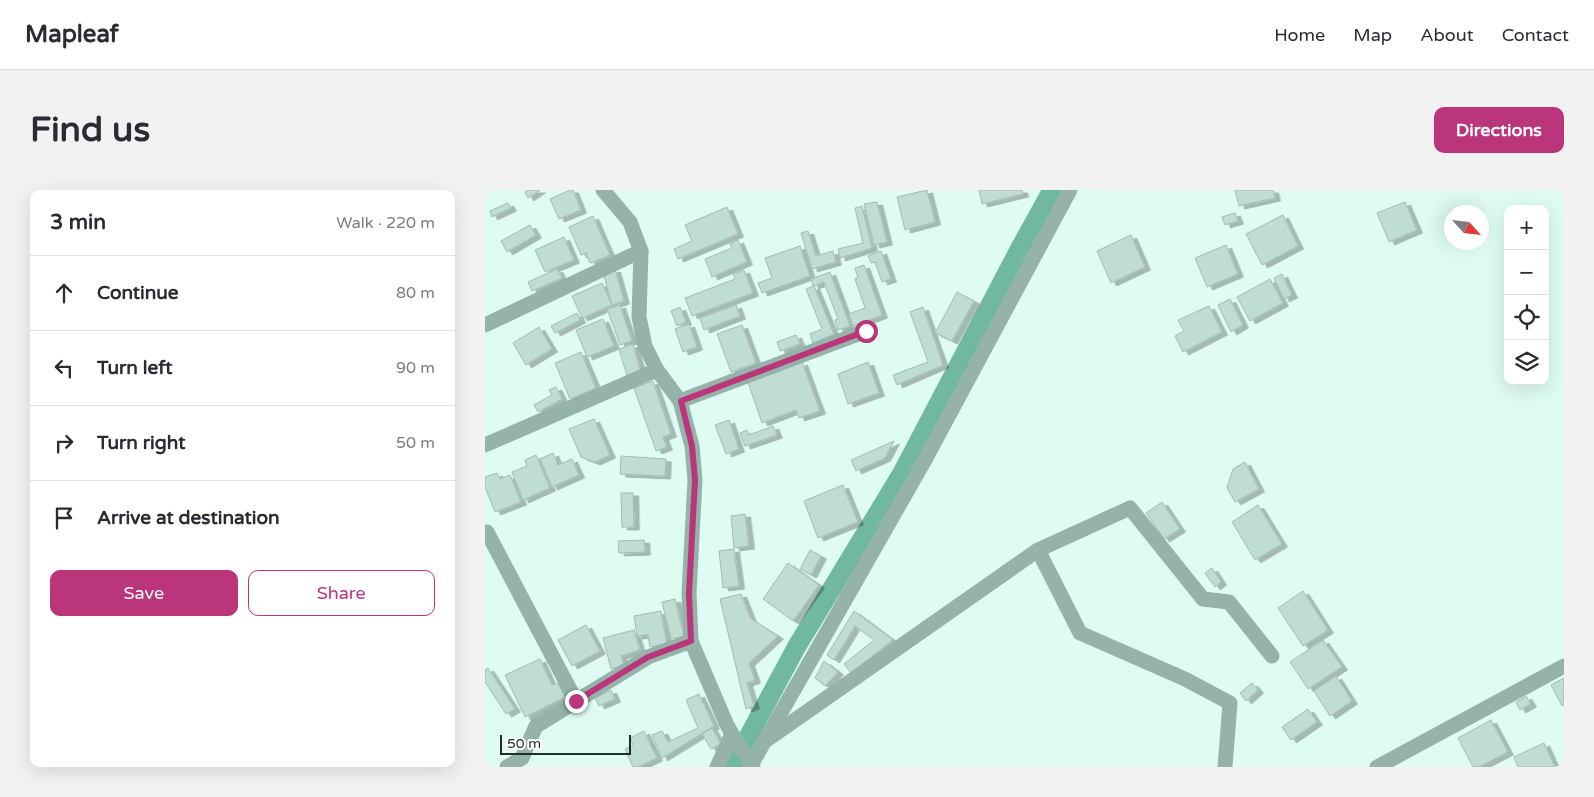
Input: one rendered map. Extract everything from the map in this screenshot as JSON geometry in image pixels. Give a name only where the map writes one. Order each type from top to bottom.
[{"type":"street","points":[[603,190],[630,222],[641,251],[639,317],[645,346],[657,370],[681,401],[692,446],[695,480],[689,593],[691,641],[734,739],[751,763],[926,458],[1070,190]]},
{"type":"street","points":[[485,325],[641,251]]},
{"type":"street","points":[[681,401],[866,331]]},
{"type":"street","points":[[485,445],[657,370]]},
{"type":"street","points":[[765,741],[1038,550],[1130,508],[1203,599],[1229,602],[1272,656]]},
{"type":"street","points":[[487,532],[576,701]]},
{"type":"street","points":[[1038,550],[1080,633],[1185,679],[1230,703],[1225,767]]},
{"type":"street","points":[[507,767],[522,758],[536,726],[648,657],[691,641]]},
{"type":"street","points":[[1377,767],[1564,666]]},
{"type":"street","points":[[717,767],[734,739]]},
{"type":"building","points":[[528,190],[540,190],[528,198],[525,192]]},
{"type":"building","points":[[573,190],[581,210],[559,219],[550,199]]},
{"type":"building","points":[[927,190],[935,222],[905,230],[897,197]]},
{"type":"building","points":[[979,190],[1022,190],[1023,194],[982,204]]},
{"type":"building","points":[[1235,190],[1273,190],[1275,198],[1239,206]]},
{"type":"building","points":[[877,202],[887,242],[874,245],[864,204]]},
{"type":"building","points":[[1405,202],[1417,230],[1389,242],[1377,213]]},
{"type":"building","points":[[508,203],[511,208],[492,217],[490,211]]},
{"type":"building","points":[[862,206],[872,248],[840,258],[838,249],[863,243],[855,208]]},
{"type":"building","points":[[727,207],[738,234],[678,259],[674,249],[692,241],[685,225]]},
{"type":"building","points":[[1235,213],[1238,221],[1225,225],[1222,217]]},
{"type":"building","points":[[1283,215],[1298,246],[1262,265],[1246,234]]},
{"type":"building","points":[[593,216],[610,255],[590,263],[586,253],[581,255],[569,227]]},
{"type":"building","points":[[530,225],[536,235],[507,252],[501,241]]},
{"type":"building","points":[[808,231],[816,256],[833,251],[836,262],[812,269],[801,233]]},
{"type":"building","points":[[1131,235],[1145,267],[1111,283],[1097,251]]},
{"type":"building","points":[[564,237],[574,260],[545,272],[535,250]]},
{"type":"building","points":[[738,240],[747,262],[712,277],[705,259],[732,248],[730,244]]},
{"type":"building","points":[[1226,245],[1238,274],[1207,287],[1195,258]]},
{"type":"building","points":[[800,246],[810,276],[762,293],[758,283],[772,278],[765,258]]},
{"type":"building","points":[[881,251],[891,279],[882,282],[875,262],[871,263],[868,256]]},
{"type":"building","points":[[864,265],[882,315],[853,326],[849,314],[865,308],[855,279],[858,278],[855,268]]},
{"type":"building","points":[[557,269],[562,278],[532,291],[528,282]]},
{"type":"building","points":[[615,269],[624,301],[612,305],[603,272]]},
{"type":"building","points":[[744,270],[753,293],[692,316],[685,298],[735,279],[733,274]]},
{"type":"building","points":[[830,272],[850,326],[838,330],[835,320],[838,319],[824,282],[813,286],[811,279]]},
{"type":"building","points":[[1282,274],[1292,295],[1284,299],[1274,278]]},
{"type":"building","points":[[1270,279],[1283,303],[1250,321],[1237,297]]},
{"type":"building","points":[[602,283],[612,305],[582,318],[572,296]]},
{"type":"building","points":[[814,286],[834,334],[813,343],[810,334],[822,329],[806,289]]},
{"type":"building","points":[[957,292],[974,301],[952,341],[935,333]]},
{"type":"building","points":[[1230,299],[1243,325],[1231,332],[1218,305]]},
{"type":"building","points":[[620,305],[632,341],[620,345],[607,309]]},
{"type":"building","points":[[736,305],[740,316],[704,330],[700,318]]},
{"type":"building","points":[[1209,306],[1222,332],[1183,352],[1175,336],[1184,331],[1178,320]]},
{"type":"building","points":[[680,307],[686,322],[677,326],[671,311]]},
{"type":"building","points":[[923,307],[943,365],[897,385],[893,375],[928,362],[910,312]]},
{"type":"building","points":[[577,313],[580,320],[555,333],[551,326]]},
{"type":"building","points":[[603,319],[614,346],[587,357],[576,330]]},
{"type":"building","points":[[689,324],[697,347],[683,352],[675,329]]},
{"type":"building","points":[[742,325],[756,363],[731,372],[717,334]]},
{"type":"building","points":[[539,327],[552,349],[526,365],[513,343]]},
{"type":"building","points":[[796,335],[800,344],[780,351],[777,342]]},
{"type":"building","points":[[633,344],[641,372],[627,376],[619,349]]},
{"type":"building","points":[[581,352],[596,388],[570,399],[555,363]]},
{"type":"building","points":[[802,362],[820,411],[799,418],[796,410],[762,423],[748,382]]},
{"type":"building","points":[[868,362],[879,393],[848,404],[838,374]]},
{"type":"building","points":[[653,381],[671,434],[663,437],[667,447],[656,451],[634,388]]},
{"type":"building","points":[[556,387],[562,399],[538,412],[534,405],[552,395],[549,390]]},
{"type":"building","points":[[594,419],[610,455],[595,462],[581,457],[569,429]]},
{"type":"building","points":[[729,420],[739,449],[726,454],[715,425]]},
{"type":"building","points":[[773,426],[777,435],[745,446],[740,433],[747,430],[749,435]]},
{"type":"building","points":[[894,441],[885,458],[856,471],[851,460]]},
{"type":"building","points":[[553,453],[558,465],[572,459],[579,475],[552,487],[540,459]]},
{"type":"building","points":[[536,455],[550,488],[523,500],[512,472],[527,466],[525,460]]},
{"type":"building","points":[[621,456],[666,459],[665,476],[620,474]]},
{"type":"building","points":[[1245,462],[1259,489],[1235,502],[1227,488],[1233,469]]},
{"type":"building","points":[[497,473],[500,479],[510,475],[521,502],[495,512],[485,487],[485,477]]},
{"type":"building","points":[[843,485],[858,522],[818,538],[804,501]]},
{"type":"building","points":[[621,493],[633,493],[634,527],[622,527]]},
{"type":"building","points":[[1162,502],[1180,529],[1164,539],[1146,513]]},
{"type":"building","points":[[1258,505],[1282,544],[1255,560],[1232,522]]},
{"type":"building","points":[[745,514],[749,546],[734,548],[731,516]]},
{"type":"building","points":[[644,540],[645,552],[619,553],[618,541]]},
{"type":"building","points":[[734,549],[739,586],[723,588],[719,551]]},
{"type":"building","points":[[810,550],[821,556],[811,575],[800,569]]},
{"type":"building","points":[[788,563],[819,585],[793,621],[763,599]]},
{"type":"building","points":[[1212,568],[1221,582],[1215,587],[1205,573]]},
{"type":"building","points":[[1303,591],[1328,630],[1303,646],[1278,608]]},
{"type":"building","points":[[741,594],[751,619],[778,636],[749,663],[755,680],[747,683],[754,706],[746,709],[720,599]]},
{"type":"building","points":[[675,599],[684,636],[671,639],[662,602]]},
{"type":"building","points":[[661,611],[667,644],[650,647],[648,635],[637,636],[634,616]]},
{"type":"building","points":[[854,611],[893,640],[851,673],[844,664],[874,640],[855,626],[834,660],[827,655]]},
{"type":"building","points":[[586,625],[600,651],[572,666],[558,640]]},
{"type":"building","points":[[634,630],[640,650],[621,656],[624,665],[611,669],[603,638]]},
{"type":"building","points":[[1323,640],[1342,667],[1308,689],[1290,662]]},
{"type":"building","points":[[540,659],[552,685],[558,683],[565,697],[525,717],[505,675]]},
{"type":"building","points":[[824,661],[838,672],[825,686],[815,678]]},
{"type":"building","points":[[488,668],[515,709],[506,714],[485,682],[485,670]]},
{"type":"building","points":[[1336,676],[1352,701],[1330,716],[1314,691]]},
{"type":"building","points":[[1564,678],[1564,705],[1562,706],[1551,685]]},
{"type":"building","points":[[1252,683],[1258,690],[1246,701],[1240,693]]},
{"type":"building","points":[[611,690],[615,699],[599,706],[595,698]]},
{"type":"building","points":[[699,694],[714,726],[662,758],[652,735],[662,731],[668,742],[698,728],[686,700]]},
{"type":"building","points":[[1526,696],[1531,704],[1520,710],[1516,702]]},
{"type":"building","points":[[1308,709],[1317,722],[1291,740],[1282,727]]},
{"type":"building","points":[[1491,720],[1508,752],[1479,767],[1473,767],[1458,738]]},
{"type":"building","points":[[712,728],[721,744],[711,749],[702,734]]},
{"type":"building","points":[[644,731],[657,758],[638,767],[633,767],[625,749],[633,745],[630,738]]},
{"type":"building","points":[[1544,743],[1555,767],[1518,767],[1514,757]]},
{"type":"waterway","points":[[732,767],[797,646],[902,473],[1052,190]]},
{"type":"route","points":[[576,701],[648,657],[691,641],[689,593],[695,480],[692,446],[681,401],[866,331]]}]
